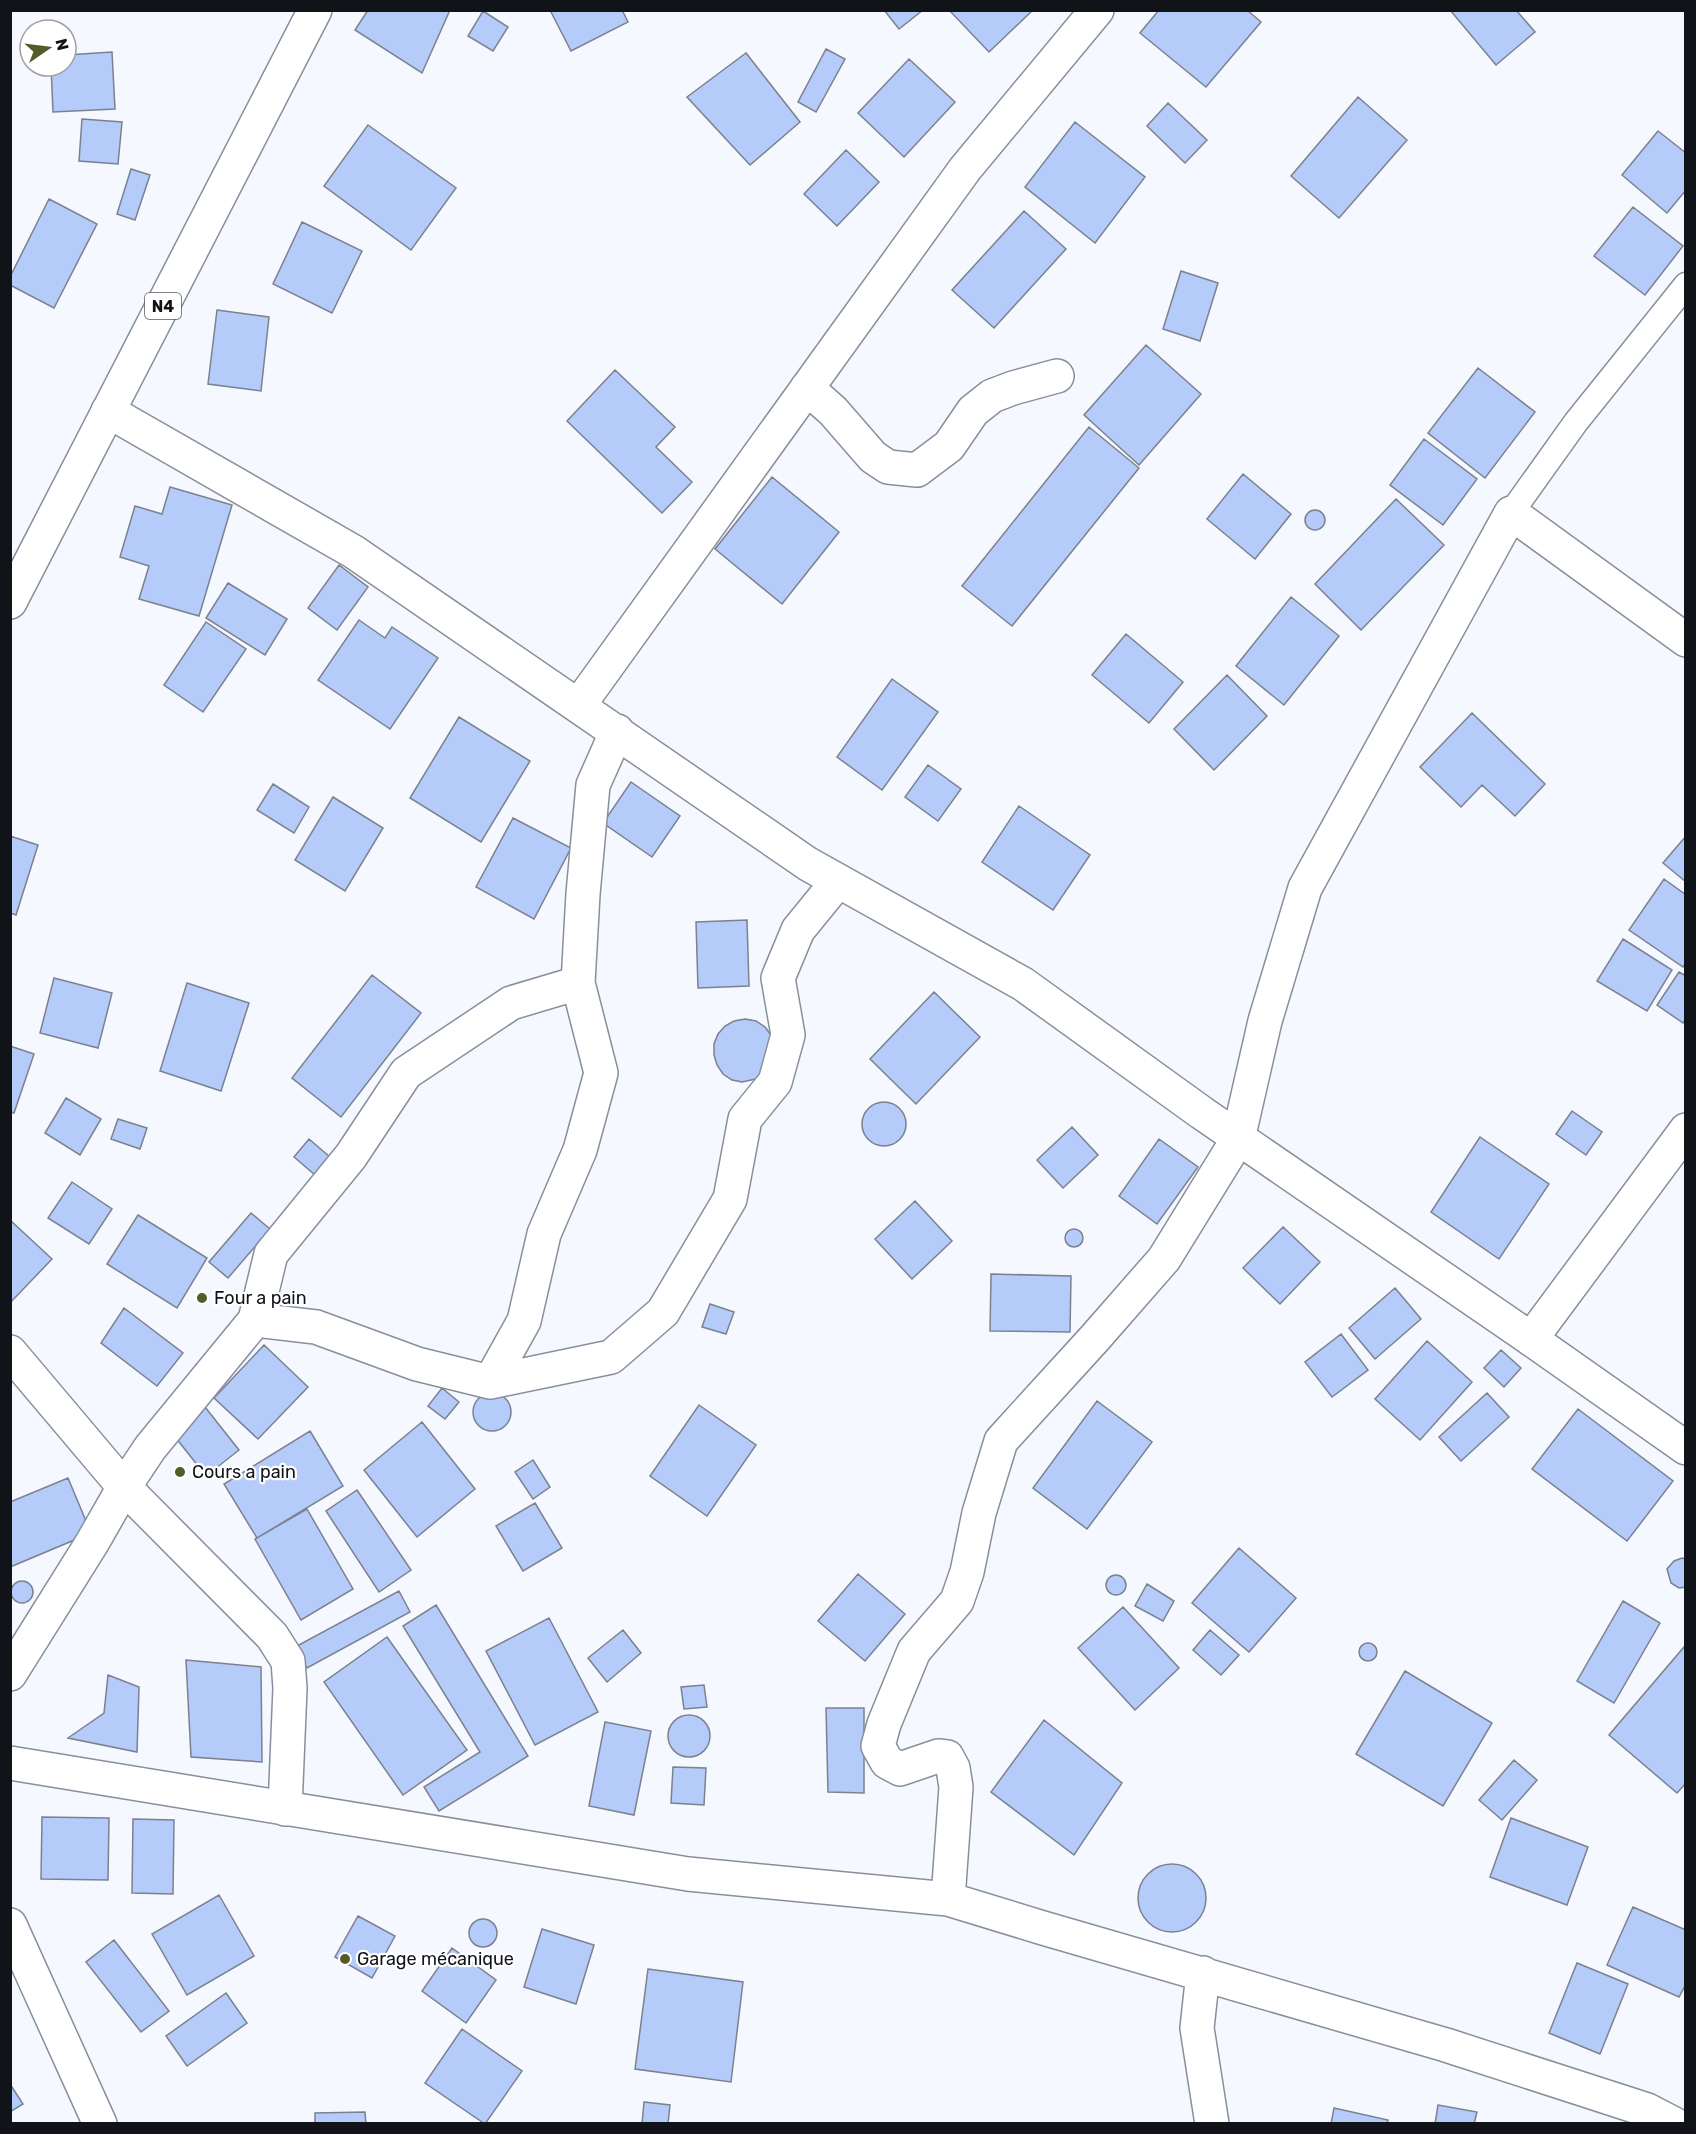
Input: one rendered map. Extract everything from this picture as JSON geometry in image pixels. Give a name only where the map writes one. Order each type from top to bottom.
[{"type":"main road","name":"N4","points":[[10,602],[315,10]]},
{"type":"main road","points":[[579,705],[965,169],[1097,10]]},
{"type":"main road","points":[[807,388],[833,411],[873,457],[888,467],[916,470],[949,446],[973,411],[992,396],[1057,376]]},
{"type":"main road","points":[[108,411],[354,552],[808,864],[1023,984],[1238,1139],[1684,1445]]},
{"type":"main road","points":[[948,1899],[956,1787],[953,1768],[947,1757],[938,1756],[900,1769],[887,1762],[878,1746],[884,1724],[914,1651],[957,1601],[967,1572],[979,1513],[1001,1441],[1164,1259],[1238,1139],[1265,1021],[1305,888],[1511,513],[1686,640]]},
{"type":"main road","points":[[489,1382],[524,1321],[544,1234],[580,1150],[601,1073],[578,983],[593,785],[617,731]]},
{"type":"main road","points":[[255,1320],[316,1327],[417,1364],[489,1382],[611,1357],[663,1312],[730,1199],[745,1119],[775,1082],[788,1035],[778,978],[798,930],[838,881]]},
{"type":"main road","points":[[10,1674],[55,1604],[124,1487],[150,1449],[255,1320],[271,1254],[351,1156],[406,1073],[511,1003],[578,983]]},
{"type":"main road","points":[[1531,1339],[1686,1130]]},
{"type":"main road","points":[[10,1352],[124,1487],[272,1636],[288,1661],[290,1688],[285,1809]]},
{"type":"main road","points":[[10,1763],[688,1874],[948,1899],[1446,2045],[1647,2110],[1674,2124]]},
{"type":"main road","points":[[10,1925],[100,2124]]},
{"type":"main road","points":[[1203,1973],[1197,2028],[1212,2124]]},
{"type":"lane","points":[[1511,513],[1576,422],[1686,285]]},
{"type":"building","points":[[368,10],[450,10],[422,73],[355,30]]},
{"type":"building","points":[[550,10],[622,10],[628,22],[571,51]]},
{"type":"building","points":[[884,10],[923,10],[899,29]]},
{"type":"building","points":[[949,10],[1033,10],[989,52]]},
{"type":"building","points":[[1159,10],[1247,10],[1261,22],[1206,87],[1140,33]]},
{"type":"building","points":[[1450,10],[1516,10],[1535,32],[1496,65]]},
{"type":"building","points":[[483,11],[508,27],[493,51],[468,36]]},
{"type":"building","points":[[826,49],[845,59],[816,112],[798,102]]},
{"type":"building","points":[[112,52],[115,109],[53,112],[52,78],[78,78],[78,54]]},
{"type":"building","points":[[746,53],[800,122],[750,165],[687,97]]},
{"type":"building","points":[[909,59],[955,102],[904,157],[858,113]]},
{"type":"building","points":[[1358,97],[1407,140],[1339,218],[1291,176]]},
{"type":"building","points":[[1168,103],[1207,140],[1185,163],[1147,126]]},
{"type":"building","points":[[82,119],[122,122],[118,164],[79,161]]},
{"type":"building","points":[[1075,122],[1145,177],[1095,243],[1025,187]]},
{"type":"building","points":[[368,125],[456,188],[411,250],[324,186]]},
{"type":"building","points":[[1658,131],[1686,153],[1686,190],[1667,213],[1622,175]]},
{"type":"building","points":[[846,150],[879,182],[837,226],[804,194]]},
{"type":"building","points":[[131,169],[150,175],[135,220],[117,214]]},
{"type":"building","points":[[49,199],[97,224],[54,308],[10,285],[10,277]]},
{"type":"building","points":[[1633,207],[1683,246],[1645,295],[1594,256]]},
{"type":"building","points":[[1024,211],[1066,249],[994,328],[952,290]]},
{"type":"building","points":[[302,222],[362,251],[332,313],[273,284]]},
{"type":"building","points":[[1181,271],[1218,283],[1200,341],[1163,329]]},
{"type":"building","points":[[217,310],[269,317],[261,391],[208,384]]},
{"type":"building","points":[[1146,345],[1201,394],[1139,465],[1084,415]]},
{"type":"building","points":[[1478,368],[1535,412],[1485,478],[1428,433]]},
{"type":"building","points":[[615,370],[675,427],[656,447],[692,482],[662,513],[567,421]]},
{"type":"building","points":[[1089,427],[1139,468],[1012,626],[962,586]]},
{"type":"building","points":[[1424,439],[1477,479],[1443,525],[1390,485]]},
{"type":"building","points":[[1243,474],[1291,514],[1255,559],[1207,519]]},
{"type":"building","points":[[772,477],[839,532],[782,604],[715,549]]},
{"type":"building","points":[[170,487],[232,505],[199,616],[139,599],[149,566],[120,557],[135,506],[162,514]]},
{"type":"building","points":[[1396,499],[1444,545],[1361,630],[1315,584]]},
{"type":"building","points":[[1315,510],[1322,513],[1325,520],[1322,527],[1315,530],[1308,527],[1305,520],[1308,513]]},
{"type":"building","points":[[339,565],[368,587],[337,630],[308,608]]},
{"type":"building","points":[[228,583],[287,619],[265,655],[206,618]]},
{"type":"building","points":[[1291,597],[1339,636],[1284,705],[1236,666]]},
{"type":"building","points":[[359,620],[385,638],[392,627],[438,658],[390,729],[318,680]]},
{"type":"building","points":[[206,622],[246,649],[203,712],[164,685]]},
{"type":"building","points":[[1126,634],[1183,682],[1149,723],[1092,675]]},
{"type":"building","points":[[1227,675],[1267,716],[1214,770],[1174,729]]},
{"type":"building","points":[[892,679],[938,712],[882,790],[837,757]]},
{"type":"building","points":[[1472,713],[1545,784],[1515,816],[1482,785],[1461,807],[1420,767]]},
{"type":"building","points":[[459,717],[530,761],[481,842],[410,798]]},
{"type":"building","points":[[928,765],[961,789],[938,821],[905,797]]},
{"type":"building","points":[[631,782],[680,816],[652,857],[603,823]]},
{"type":"building","points":[[273,784],[309,807],[294,833],[257,810]]},
{"type":"building","points":[[333,797],[383,828],[345,891],[295,860]]},
{"type":"building","points":[[1019,806],[1090,855],[1053,910],[982,862]]},
{"type":"building","points":[[513,818],[571,848],[534,919],[476,887]]},
{"type":"building","points":[[10,836],[38,845],[16,915],[10,913]]},
{"type":"building","points":[[1686,836],[1686,882],[1663,863]]},
{"type":"building","points":[[1664,879],[1686,895],[1686,963],[1683,967],[1629,930]]},
{"type":"building","points":[[747,920],[749,986],[698,988],[696,922]]},
{"type":"building","points":[[1623,939],[1672,970],[1647,1011],[1597,981]]},
{"type":"building","points":[[1679,972],[1686,976],[1686,1019],[1683,1023],[1657,1005]]},
{"type":"building","points":[[372,975],[421,1013],[341,1117],[292,1078]]},
{"type":"building","points":[[54,978],[112,993],[98,1048],[40,1033]]},
{"type":"building","points":[[187,983],[249,1003],[221,1091],[160,1071]]},
{"type":"building","points":[[934,992],[980,1037],[916,1104],[870,1059]]},
{"type":"building","points":[[745,1019],[756,1021],[771,1035],[760,1078],[742,1082],[732,1080],[723,1074],[714,1055],[714,1044],[718,1034],[725,1026]]},
{"type":"building","points":[[10,1046],[34,1054],[14,1113],[10,1112]]},
{"type":"building","points":[[66,1098],[101,1119],[80,1155],[45,1133]]},
{"type":"building","points":[[884,1102],[899,1109],[906,1124],[899,1139],[884,1146],[869,1139],[862,1124],[869,1109]]},
{"type":"building","points":[[1572,1111],[1602,1132],[1586,1155],[1556,1134]]},
{"type":"building","points":[[118,1119],[147,1128],[140,1149],[111,1139]]},
{"type":"building","points":[[1072,1127],[1098,1155],[1063,1188],[1037,1160]]},
{"type":"building","points":[[1480,1137],[1549,1184],[1499,1259],[1431,1212]]},
{"type":"building","points":[[309,1139],[337,1163],[322,1181],[294,1157]]},
{"type":"building","points":[[1159,1139],[1198,1167],[1157,1224],[1119,1196]]},
{"type":"building","points":[[72,1182],[112,1209],[89,1244],[48,1218]]},
{"type":"building","points":[[915,1201],[952,1241],[912,1279],[875,1239]]},
{"type":"building","points":[[251,1213],[270,1229],[228,1278],[209,1262]]},
{"type":"building","points":[[138,1215],[207,1258],[177,1308],[107,1264]]},
{"type":"building","points":[[10,1220],[52,1259],[10,1303]]},
{"type":"building","points":[[1283,1227],[1320,1262],[1280,1304],[1243,1268]]},
{"type":"building","points":[[1070,1229],[1078,1229],[1083,1234],[1081,1245],[1070,1247],[1065,1242],[1065,1234]]},
{"type":"building","points":[[991,1274],[1071,1276],[1070,1332],[990,1331]]},
{"type":"building","points":[[1395,1288],[1421,1319],[1375,1359],[1349,1328]]},
{"type":"building","points":[[710,1304],[734,1312],[726,1334],[702,1327]]},
{"type":"building","points":[[124,1308],[183,1353],[157,1386],[101,1343]]},
{"type":"building","points":[[1341,1334],[1368,1370],[1332,1397],[1305,1362]]},
{"type":"building","points":[[1427,1341],[1472,1382],[1420,1440],[1375,1399]]},
{"type":"building","points":[[264,1345],[308,1387],[258,1439],[214,1398]]},
{"type":"building","points":[[1501,1350],[1521,1368],[1504,1387],[1484,1368]]},
{"type":"building","points":[[442,1388],[459,1402],[445,1419],[428,1406]]},
{"type":"building","points":[[492,1393],[506,1398],[511,1412],[506,1426],[492,1431],[478,1426],[473,1412],[478,1398]]},
{"type":"building","points":[[1487,1393],[1509,1417],[1461,1461],[1439,1437]]},
{"type":"building","points":[[1097,1401],[1152,1442],[1087,1529],[1033,1488]]},
{"type":"building","points":[[699,1405],[756,1445],[707,1516],[650,1476]]},
{"type":"building","points":[[205,1407],[239,1450],[206,1476],[172,1433]]},
{"type":"building","points":[[1578,1409],[1673,1481],[1627,1541],[1532,1469]]},
{"type":"building","points":[[422,1422],[475,1489],[417,1537],[364,1470]]},
{"type":"building","points":[[310,1431],[343,1486],[257,1538],[224,1484]]},
{"type":"building","points":[[533,1460],[550,1487],[533,1499],[515,1472]]},
{"type":"building","points":[[68,1478],[91,1533],[10,1567],[10,1502]]},
{"type":"building","points":[[357,1490],[411,1570],[379,1592],[326,1511]]},
{"type":"building","points":[[535,1503],[562,1548],[523,1571],[496,1526]]},
{"type":"building","points":[[307,1509],[353,1589],[301,1620],[255,1539]]},
{"type":"building","points":[[1239,1548],[1296,1598],[1249,1652],[1192,1603]]},
{"type":"building","points":[[1686,1559],[1686,1587],[1679,1588],[1671,1583],[1667,1569],[1674,1561]]},
{"type":"building","points":[[858,1574],[905,1614],[865,1661],[818,1621]]},
{"type":"building","points":[[1116,1575],[1123,1578],[1126,1585],[1123,1592],[1116,1595],[1109,1592],[1106,1585],[1109,1578]]},
{"type":"building","points":[[22,1581],[30,1584],[33,1592],[30,1600],[22,1603],[14,1600],[11,1592],[14,1584]]},
{"type":"building","points":[[1147,1584],[1174,1601],[1163,1621],[1135,1606]]},
{"type":"building","points":[[399,1591],[410,1612],[307,1668],[295,1647]]},
{"type":"building","points":[[1623,1601],[1660,1623],[1614,1703],[1577,1681]]},
{"type":"building","points":[[436,1605],[528,1756],[439,1811],[424,1787],[480,1752],[403,1626]]},
{"type":"building","points":[[1123,1607],[1179,1668],[1135,1710],[1078,1648]]},
{"type":"building","points":[[549,1618],[598,1712],[535,1745],[486,1651]]},
{"type":"building","points":[[623,1630],[641,1653],[607,1682],[588,1658]]},
{"type":"building","points":[[1210,1630],[1239,1655],[1221,1675],[1193,1650]]},
{"type":"building","points":[[387,1637],[467,1750],[403,1795],[324,1682]]},
{"type":"building","points":[[1364,1643],[1372,1643],[1377,1648],[1375,1659],[1364,1661],[1359,1656],[1359,1648]]},
{"type":"building","points":[[1684,1647],[1686,1648],[1686,1783],[1677,1793],[1609,1735]]},
{"type":"building","points":[[186,1660],[261,1667],[262,1762],[191,1757]]},
{"type":"building","points":[[1405,1671],[1492,1723],[1443,1806],[1356,1754]]},
{"type":"building","points":[[108,1675],[139,1687],[137,1752],[68,1738],[104,1713]]},
{"type":"building","points":[[704,1685],[707,1707],[684,1709],[681,1687]]},
{"type":"building","points":[[826,1708],[864,1708],[864,1793],[828,1792]]},
{"type":"building","points":[[689,1715],[704,1721],[710,1736],[704,1751],[689,1757],[674,1751],[668,1736],[674,1721]]},
{"type":"building","points":[[1044,1720],[1122,1783],[1074,1855],[991,1792]]},
{"type":"building","points":[[605,1722],[651,1731],[634,1815],[589,1806]]},
{"type":"building","points":[[1514,1760],[1537,1780],[1502,1820],[1479,1800]]},
{"type":"building","points":[[673,1767],[706,1768],[704,1805],[671,1803]]},
{"type":"building","points":[[42,1817],[109,1818],[108,1880],[41,1879]]},
{"type":"building","points":[[1511,1818],[1588,1847],[1567,1905],[1490,1877]]},
{"type":"building","points":[[133,1819],[174,1820],[173,1894],[132,1893]]},
{"type":"building","points":[[1165,1864],[1179,1864],[1191,1869],[1201,1879],[1206,1898],[1201,1917],[1191,1927],[1179,1932],[1165,1932],[1153,1927],[1143,1917],[1138,1905],[1138,1891],[1143,1879],[1153,1869]]},
{"type":"building","points":[[219,1895],[254,1956],[187,1995],[152,1934]]},
{"type":"building","points":[[1633,1907],[1686,1930],[1686,1984],[1679,1997],[1607,1965]]},
{"type":"building","points":[[358,1916],[395,1936],[372,1978],[335,1957]]},
{"type":"building","points":[[483,1919],[493,1923],[497,1933],[493,1943],[483,1947],[473,1943],[469,1933],[473,1923]]},
{"type":"building","points":[[542,1929],[594,1945],[576,2004],[524,1987]]},
{"type":"building","points":[[114,1940],[169,2011],[141,2032],[86,1962]]},
{"type":"building","points":[[452,1948],[496,1980],[466,2023],[422,1991]]},
{"type":"building","points":[[1577,1963],[1628,1984],[1600,2054],[1549,2033]]},
{"type":"building","points":[[648,1969],[743,1982],[731,2082],[635,2069]]},
{"type":"building","points":[[226,1993],[247,2023],[187,2066],[166,2036]]},
{"type":"building","points":[[462,2029],[522,2071],[485,2124],[425,2083]]},
{"type":"building","points":[[10,2084],[23,2104],[10,2112]]},
{"type":"building","points":[[644,2102],[670,2105],[668,2124],[642,2124]]},
{"type":"building","points":[[1438,2105],[1477,2112],[1474,2124],[1435,2124]]},
{"type":"building","points":[[1334,2108],[1388,2120],[1387,2124],[1331,2124]]},
{"type":"building","points":[[365,2112],[366,2124],[315,2124],[315,2113]]},
{"type":"place","name":"Four a pain","points":[[202,1298]]},
{"type":"place","name":"Cours a pain","points":[[180,1472]]},
{"type":"place","name":"Garage mécanique","points":[[345,1959]]}]
